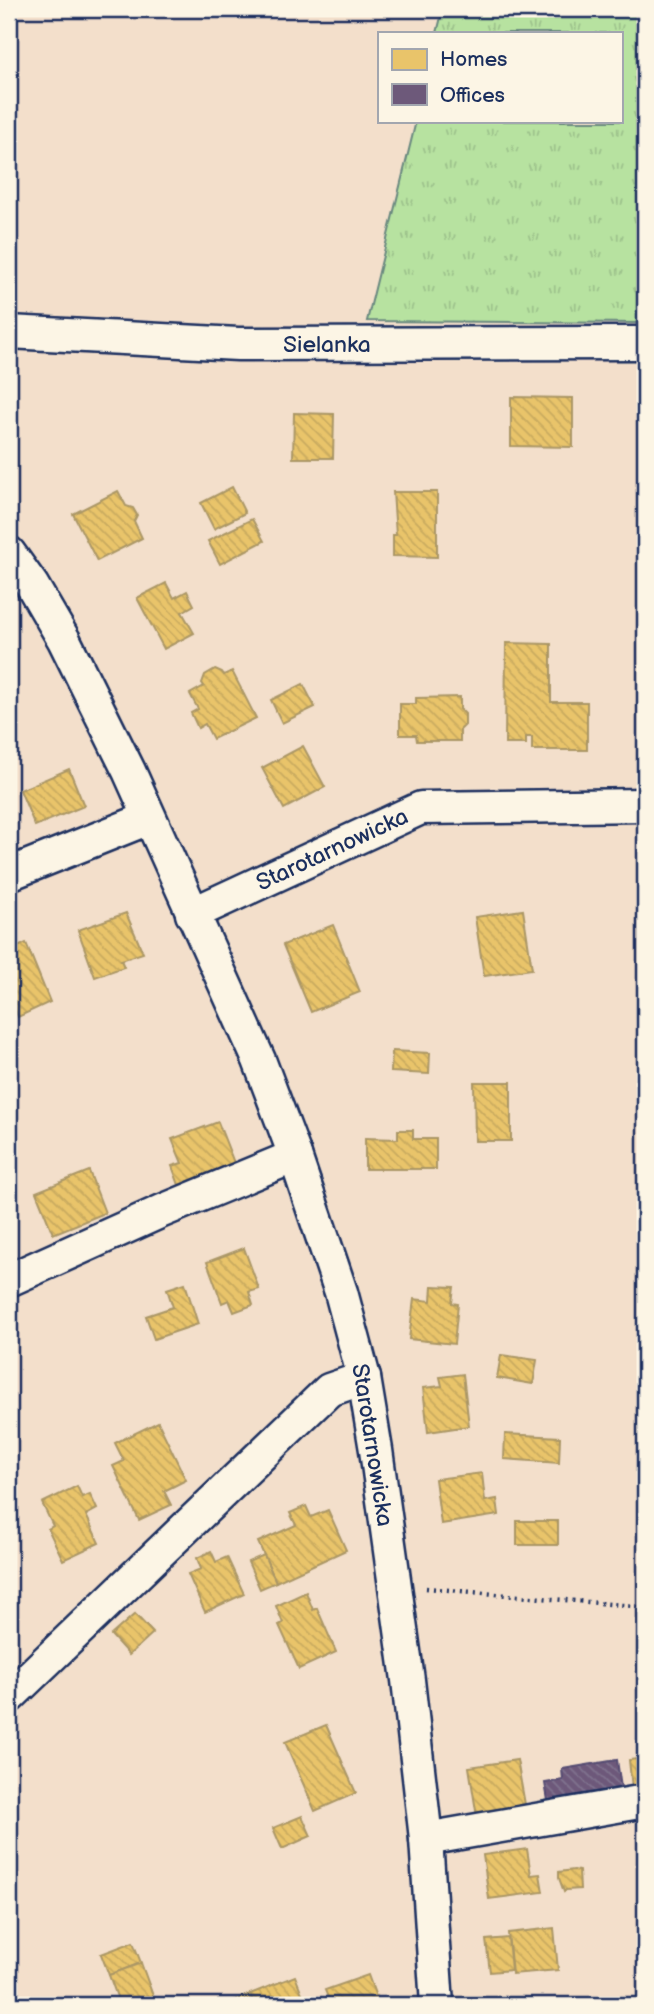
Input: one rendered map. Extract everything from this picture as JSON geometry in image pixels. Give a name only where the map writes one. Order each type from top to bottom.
[{"type":"street","name":"Sielanka","points":[[9,332],[238,344],[645,343]]},
{"type":"street","name":"Starotarnowicka","points":[[9,552],[64,640],[105,721],[259,1060],[341,1292],[364,1378],[408,1680],[426,1839],[437,2005]]},
{"type":"street","name":"Starotarnowicka","points":[[192,914],[421,808],[645,805]]},
{"type":"street","points":[[9,874],[149,818]]},
{"type":"street","points":[[9,1280],[162,1211],[295,1156]]},
{"type":"street","points":[[9,1698],[329,1390],[364,1378]]},
{"type":"street","points":[[426,1839],[645,1801]]},
{"type":"path","points":[[395,1586],[645,1607]]},
{"type":"green space","points":[[443,9],[645,9],[645,323],[367,321],[416,122],[622,122],[622,32],[437,32]]},
{"type":"building: Homes","points":[[511,397],[573,398],[573,447],[511,446]]},
{"type":"building: Homes","points":[[294,413],[334,414],[333,458],[293,458]]},
{"type":"building: Homes","points":[[232,487],[245,513],[214,529],[201,503]]},
{"type":"building: Homes","points":[[118,491],[126,506],[133,508],[137,515],[134,521],[142,538],[97,561],[73,514]]},
{"type":"building: Homes","points":[[393,492],[437,492],[437,557],[393,556],[393,535],[396,535]]},
{"type":"building: Homes","points":[[252,519],[264,541],[220,564],[208,541]]},
{"type":"building: Homes","points":[[166,583],[174,598],[187,591],[194,605],[182,612],[194,633],[164,649],[137,598]]},
{"type":"building: Homes","points":[[506,643],[551,644],[551,702],[587,702],[587,750],[532,750],[532,737],[526,737],[526,744],[505,744]]},
{"type":"building: Homes","points":[[215,669],[224,675],[232,671],[256,718],[213,739],[205,724],[198,728],[191,713],[198,709],[190,694],[204,686],[202,683],[205,675]]},
{"type":"building: Homes","points":[[303,684],[315,707],[282,723],[271,700]]},
{"type":"building: Homes","points":[[460,697],[460,709],[465,714],[465,725],[460,730],[460,741],[417,741],[416,735],[400,735],[400,704],[416,704],[416,698]]},
{"type":"building: Homes","points":[[303,746],[325,787],[284,809],[262,768]]},
{"type":"building: Homes","points":[[69,769],[84,806],[35,826],[20,790]]},
{"type":"building: Homes","points":[[523,910],[532,969],[484,976],[475,917]]},
{"type":"building: Homes","points":[[126,913],[143,953],[121,960],[124,967],[95,977],[78,930]]},
{"type":"building: Homes","points":[[333,925],[360,992],[311,1012],[283,945]]},
{"type":"building: Homes","points":[[26,943],[50,1002],[18,1017],[9,995],[9,951]]},
{"type":"building: Homes","points":[[392,1051],[430,1053],[429,1074],[391,1072]]},
{"type":"building: Homes","points":[[474,1082],[511,1082],[511,1141],[475,1141]]},
{"type":"building: Homes","points":[[218,1122],[234,1163],[179,1185],[172,1166],[182,1163],[172,1139]]},
{"type":"building: Homes","points":[[398,1130],[413,1130],[413,1139],[436,1139],[436,1169],[365,1169],[365,1138],[398,1139]]},
{"type":"building: Homes","points":[[89,1171],[105,1213],[53,1234],[36,1192]]},
{"type":"building: Homes","points":[[244,1248],[259,1289],[249,1292],[253,1305],[234,1312],[229,1300],[222,1303],[207,1262]]},
{"type":"building: Homes","points":[[185,1283],[198,1324],[154,1339],[146,1316],[173,1307],[167,1289]]},
{"type":"building: Homes","points":[[432,1286],[454,1287],[452,1303],[458,1304],[454,1344],[409,1339],[414,1299],[431,1301]]},
{"type":"building: Homes","points":[[501,1355],[537,1360],[533,1384],[497,1378]]},
{"type":"building: Homes","points":[[463,1374],[469,1426],[428,1432],[423,1388],[442,1386],[440,1377]]},
{"type":"building: Homes","points":[[158,1422],[186,1480],[164,1491],[171,1505],[139,1520],[113,1466],[124,1461],[115,1443]]},
{"type":"building: Homes","points":[[505,1434],[560,1437],[559,1463],[504,1459]]},
{"type":"building: Homes","points":[[482,1473],[485,1501],[497,1499],[499,1515],[441,1524],[435,1479]]},
{"type":"building: Homes","points":[[77,1486],[82,1497],[90,1494],[97,1509],[86,1515],[99,1543],[63,1560],[48,1529],[53,1526],[42,1503]]},
{"type":"building: Homes","points":[[306,1506],[311,1517],[328,1510],[346,1550],[276,1582],[258,1542],[296,1525],[290,1513]]},
{"type":"building: Homes","points":[[517,1521],[558,1521],[558,1545],[517,1545]]},
{"type":"building: Homes","points":[[211,1551],[216,1562],[227,1557],[244,1594],[205,1612],[188,1574],[201,1569],[197,1558]]},
{"type":"building: Homes","points":[[264,1555],[276,1582],[260,1589],[248,1562]]},
{"type":"building: Homes","points":[[306,1592],[313,1610],[317,1608],[336,1652],[299,1669],[279,1625],[283,1623],[276,1606]]},
{"type":"building: Homes","points":[[135,1614],[153,1633],[129,1655],[111,1635]]},
{"type":"building: Homes","points":[[326,1725],[356,1793],[315,1811],[285,1742]]},
{"type":"building: Homes","points":[[645,1758],[645,1787],[632,1788],[629,1760]]},
{"type":"building: Homes","points":[[517,1760],[526,1810],[477,1817],[469,1767]]},
{"type":"building: Homes","points":[[302,1816],[311,1836],[282,1849],[273,1828]]},
{"type":"building: Homes","points":[[527,1849],[531,1875],[540,1874],[543,1892],[489,1899],[483,1855]]},
{"type":"building: Homes","points":[[579,1871],[580,1889],[564,1892],[559,1872]]},
{"type":"building: Homes","points":[[554,1928],[558,1970],[512,1974],[508,1933]]},
{"type":"building: Homes","points":[[508,1938],[511,1970],[490,1972],[486,1940]]},
{"type":"building: Homes","points":[[133,1942],[141,1963],[109,1975],[101,1954]]},
{"type":"building: Homes","points":[[141,1963],[156,2004],[120,2005],[109,1975]]},
{"type":"building: Homes","points":[[368,1975],[379,2005],[331,2005],[325,1990]]},
{"type":"building: Homes","points":[[295,1976],[305,2001],[294,2005],[254,2005],[250,1994]]},
{"type":"building: Homes","points":[[250,1994],[254,2005],[223,2005]]},
{"type":"building: Offices","points":[[617,1760],[622,1795],[549,1806],[545,1783],[563,1780],[562,1769]]}]
